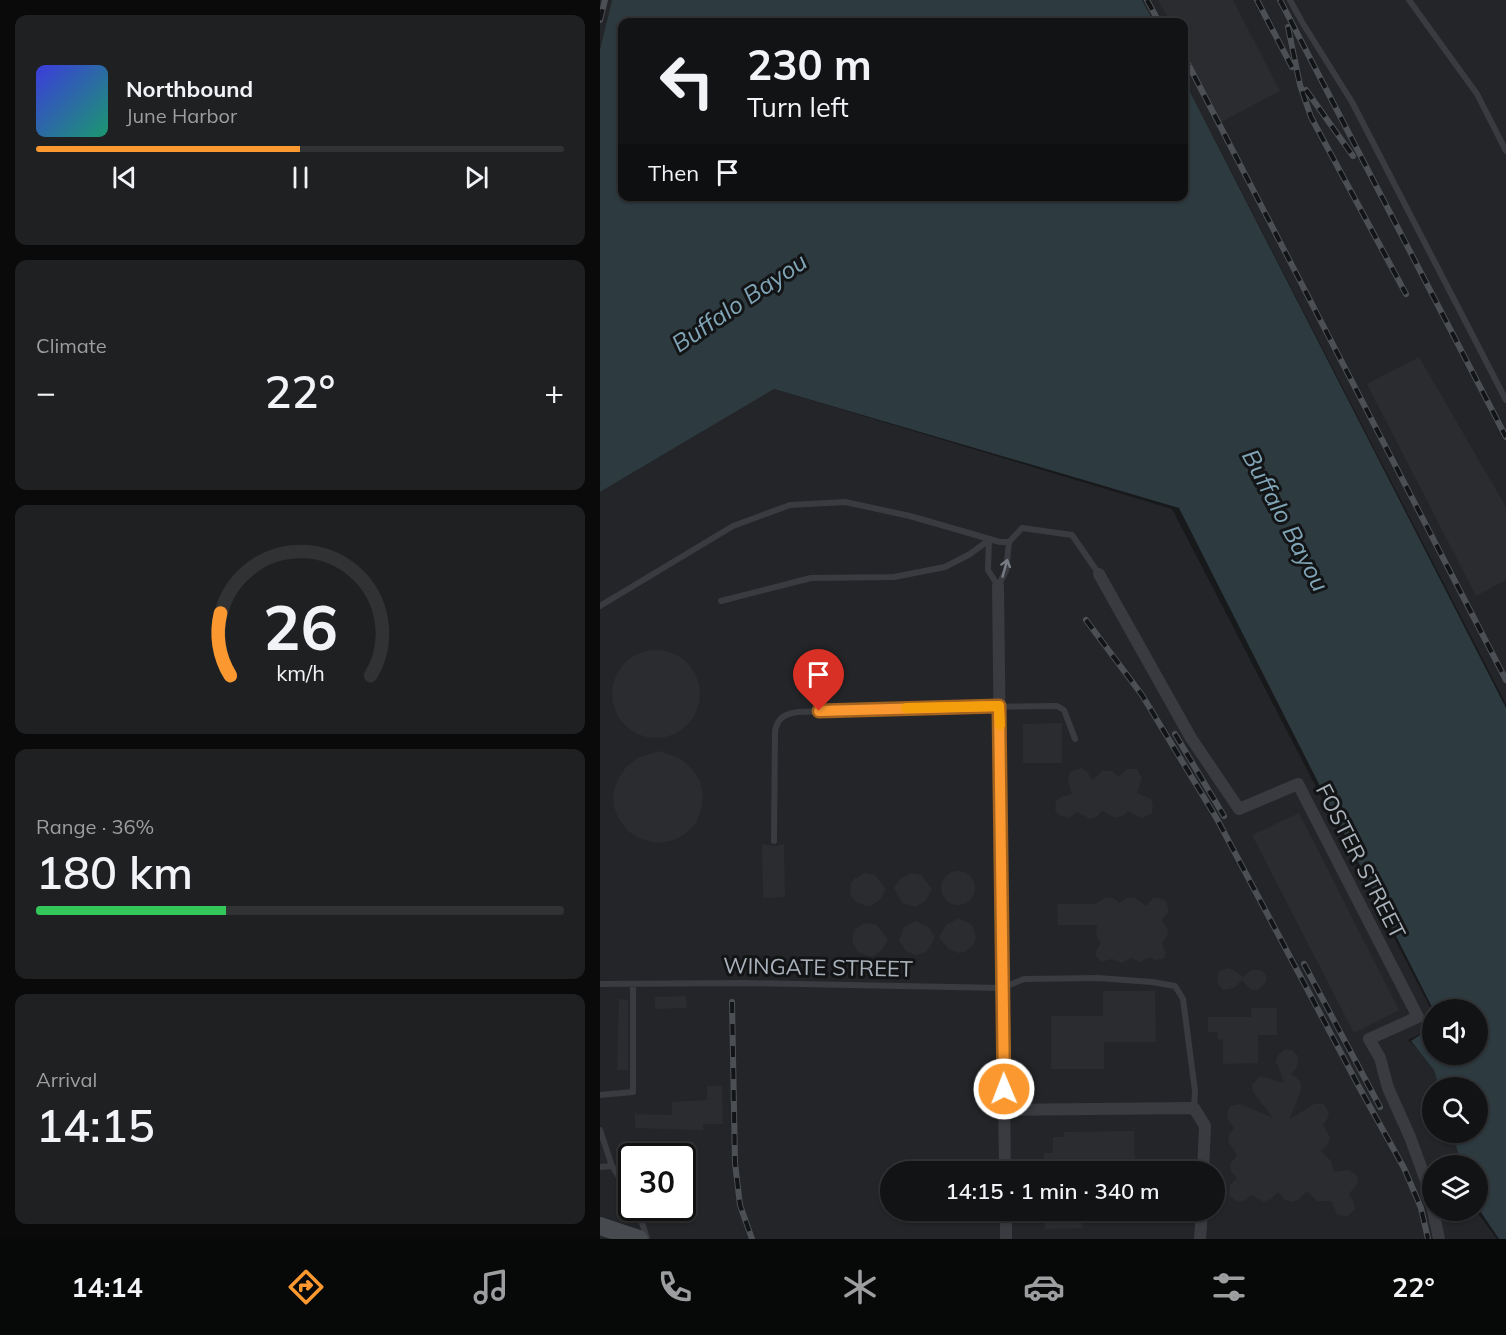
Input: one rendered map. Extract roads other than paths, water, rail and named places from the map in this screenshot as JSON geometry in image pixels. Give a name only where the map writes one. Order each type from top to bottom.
[{"type":"street","name":"FOSTER STREET","points":[[1099,574],[1191,738],[1239,809],[1298,784],[1418,1017],[1369,1040],[1380,1058],[1388,1088],[1422,1170]]},
{"type":"street","points":[[998,586],[1005,1161]]},
{"type":"street","points":[[1005,1110],[1196,1109],[1205,1126],[1203,1161]]},
{"type":"street","points":[[1006,1221],[1006,1239]]},
{"type":"street","points":[[1200,1239],[1201,1221]]},
{"type":"street","name":"FOSTER STREET","points":[[1435,1221],[1439,1239]]},
{"type":"street","points":[[600,1226],[639,1239]]},
{"type":"lane","points":[[1290,0],[1352,102],[1506,400]]},
{"type":"lane","points":[[1409,0],[1477,94],[1506,151]]},
{"type":"lane","points":[[600,606],[734,526],[790,505],[844,502],[910,516],[989,540],[1009,542]]},
{"type":"lane","points":[[989,540],[988,570],[998,586],[1006,571],[1009,542],[1022,528],[1072,535],[1099,574]]},
{"type":"lane","points":[[721,601],[811,578],[894,577],[945,567],[970,554],[989,540]]},
{"type":"lane","points":[[774,841],[775,731],[777,721],[784,716],[798,712],[999,706],[1061,707],[1069,718],[1075,739]]},
{"type":"lane","name":"WINGATE STREET","points":[[600,984],[744,982],[1002,988],[1024,979],[1098,978],[1175,986],[1183,999],[1196,1109]]},
{"type":"lane","points":[[600,1095],[633,1092],[633,984]]},
{"type":"lane","points":[[600,1130],[612,1166],[618,1176]]},
{"type":"lane","points":[[600,1167],[612,1166]]},
{"type":"lane","points":[[641,1221],[647,1239]]},
{"type":"water","name":"Buffalo Bayou","points":[[612,0],[1142,0],[1152,18],[618,18],[618,201],[1188,201],[1188,88],[1506,708],[1506,1239],[1499,1239],[1487,1221],[1488,1155],[1459,1155],[1455,1143],[1488,1143],[1488,1077],[1436,1077],[1430,1065],[1488,1065],[1488,999],[1428,999],[1179,508],[774,389],[600,492],[600,49]]},
{"type":"water","points":[[1422,1034],[1422,1055],[1411,1041]]},
{"type":"railway","points":[[600,20],[605,0]]},
{"type":"railway","points":[[1147,0],[1157,18]]},
{"type":"railway","points":[[1257,0],[1292,67]]},
{"type":"railway","points":[[1280,0],[1506,437]]},
{"type":"railway","points":[[1288,27],[1300,85],[1311,117],[1406,294]]},
{"type":"railway","points":[[1188,64],[1506,680]]},
{"type":"railway","points":[[1306,90],[1353,156]]},
{"type":"railway","points":[[1086,620],[1142,695],[1217,819],[1404,1168],[1421,1208],[1428,1239]]},
{"type":"railway","points":[[1175,734],[1224,816]]},
{"type":"railway","points":[[1304,964],[1380,1107]]},
{"type":"railway","points":[[732,1002],[735,1163],[740,1205],[752,1239]]}]
